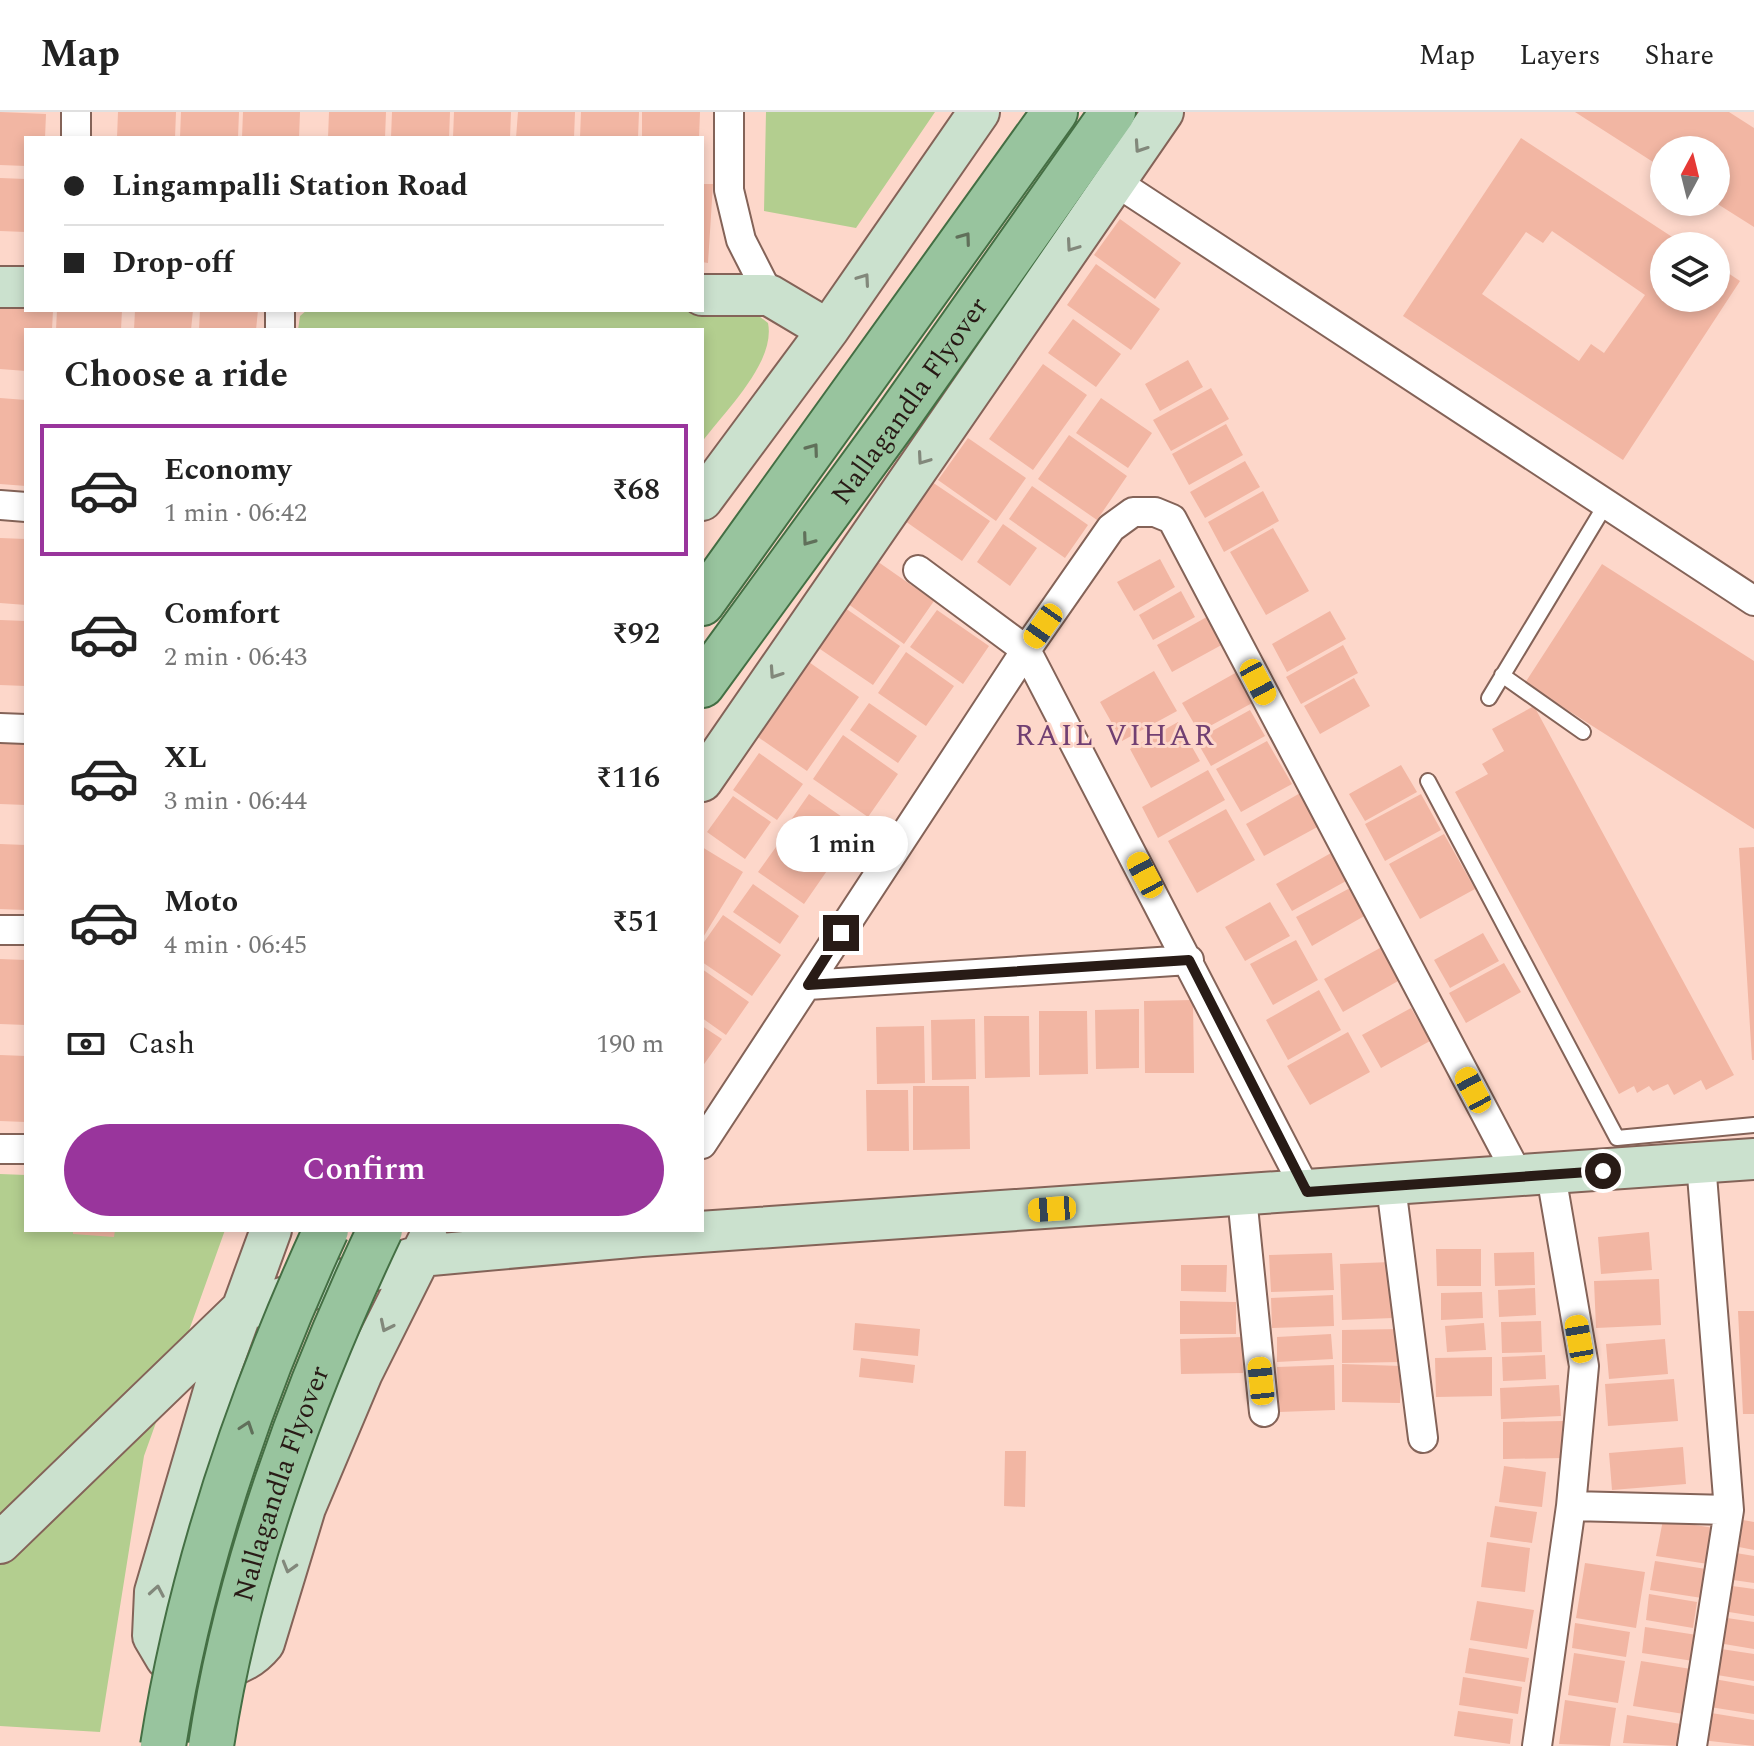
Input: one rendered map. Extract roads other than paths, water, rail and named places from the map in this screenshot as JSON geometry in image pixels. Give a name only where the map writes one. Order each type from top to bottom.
[{"type":"main road","name":"Nallagandla Flyover","points":[[704,600],[1055,112]]},
{"type":"main road","name":"Nallagandla Flyover","points":[[704,682],[897,418],[1113,112]]},
{"type":"main road","name":"Nallagandla Flyover","points":[[163,1746],[191,1608],[222,1501],[260,1392],[325,1232]]},
{"type":"main road","name":"Nallagandla Flyover","points":[[211,1746],[238,1622],[267,1517],[311,1396],[379,1232]]},
{"type":"street","points":[[76,112],[76,136]]},
{"type":"street","points":[[729,112],[729,190],[741,240],[769,295]]},
{"type":"street","points":[[704,497],[828,330],[979,112]]},
{"type":"street","points":[[704,778],[1163,112]]},
{"type":"street","points":[[1116,182],[1754,601]]},
{"type":"street","points":[[0,287],[24,287]]},
{"type":"street","points":[[704,295],[769,295],[828,330]]},
{"type":"street","points":[[0,505],[24,507]]},
{"type":"street","points":[[704,1141],[1026,650],[1111,528],[1133,512],[1155,512],[1172,519],[1535,1176],[1584,1366],[1571,1506],[1537,1746]]},
{"type":"street","points":[[918,570],[1026,650],[1307,1192]]},
{"type":"street","points":[[0,728],[24,729]]},
{"type":"street","points":[[0,930],[24,930]]},
{"type":"street","points":[[808,985],[1189,960]]},
{"type":"street","points":[[0,1149],[24,1149]]},
{"type":"street","points":[[704,1229],[1242,1197],[1754,1159]]},
{"type":"street","points":[[1692,1746],[1729,1510],[1701,1163]]},
{"type":"street","points":[[1391,1186],[1423,1438]]},
{"type":"street","points":[[1242,1197],[1264,1412]]},
{"type":"street","points":[[270,1232],[240,1311],[155,1592],[153,1636],[166,1658],[194,1668],[219,1670],[253,1657],[264,1643],[305,1508],[362,1373],[427,1243]]},
{"type":"street","points":[[387,1232],[427,1243]]},
{"type":"street","points":[[0,1543],[240,1311],[427,1243],[643,1233]]},
{"type":"street","points":[[1571,1506],[1729,1510]]},
{"type":"lane","points":[[1489,698],[1606,504]]},
{"type":"lane","points":[[1502,675],[1583,732]]},
{"type":"lane","points":[[1428,781],[1617,1138],[1754,1125]]},
{"type":"district","name":"RAIL VIHAR","points":[[1115,735]]}]
